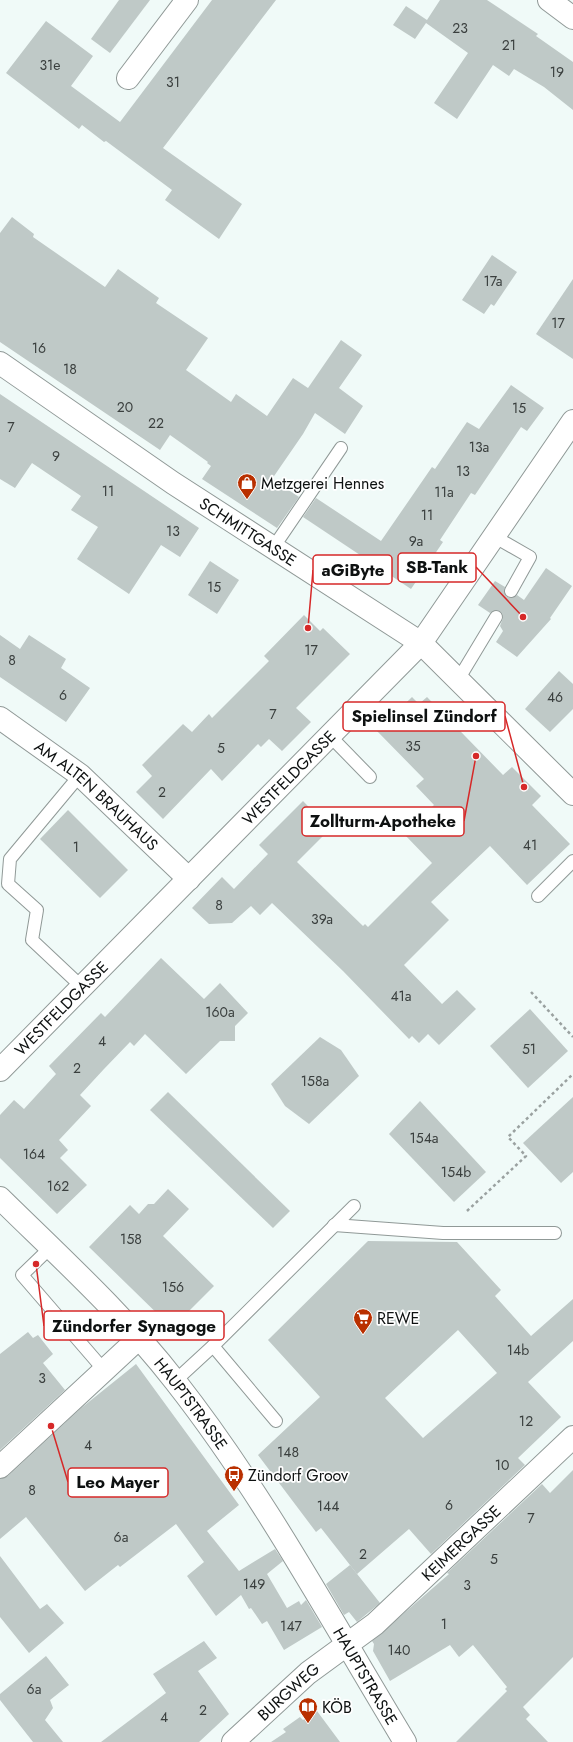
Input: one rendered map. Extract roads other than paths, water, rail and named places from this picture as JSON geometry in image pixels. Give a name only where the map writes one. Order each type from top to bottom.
[{"type":"street","points":[[128,78],[187,0]]},
{"type":"street","points":[[549,0],[573,18]]},
{"type":"street","name":"SCHMITTGASSE","points":[[0,363],[173,483],[421,644],[573,794]]},
{"type":"street","name":"WESTFELDGASSE","points":[[0,1070],[421,644],[573,421]]},
{"type":"street","name":"AM ALTEN BRAUHAUS","points":[[0,718],[80,775],[189,879]]},
{"type":"street","name":"HAUPTSTRASSE","points":[[0,1198],[139,1338],[175,1381],[258,1496],[405,1742]]},
{"type":"street","points":[[0,1467],[139,1338]]},
{"type":"street","name":"KEIMERGASSE","points":[[346,1645],[374,1624],[573,1437]]},
{"type":"street","name":"BURGWEG","points":[[233,1742],[308,1672],[346,1645]]},
{"type":"lane","points":[[273,548],[341,448]]},
{"type":"lane","points":[[495,537],[530,557],[510,591]]},
{"type":"lane","points":[[458,680],[496,617]]},
{"type":"lane","points":[[330,736],[370,777]]},
{"type":"lane","points":[[80,775],[10,859],[8,884],[37,910],[32,940],[82,987]]},
{"type":"lane","points":[[538,896],[573,861]]},
{"type":"lane","points":[[175,1381],[213,1346],[354,1206]]},
{"type":"lane","points":[[334,1225],[443,1233],[555,1233]]},
{"type":"lane","points":[[50,1248],[22,1275],[104,1370]]},
{"type":"lane","points":[[213,1346],[276,1421]]},
{"type":"place","name":"Metzgerei Hennes","points":[[247,500]]},
{"type":"place","name":"SB-Tank","points":[[523,617]]},
{"type":"place","name":"aGiByte","points":[[308,628]]},
{"type":"place","name":"Zollturm-Apotheke","points":[[476,756]]},
{"type":"place","name":"Spielinsel Zündorf","points":[[524,787]]},
{"type":"place","name":"Zündorfer Synagoge","points":[[36,1264]]},
{"type":"place","name":"REWE","points":[[363,1335]]},
{"type":"place","name":"Leo Mayer","points":[[51,1426]]},
{"type":"place","name":"Zündorf Groov","points":[[234,1492]]},
{"type":"place","name":"KÖB","points":[[308,1724]]}]
